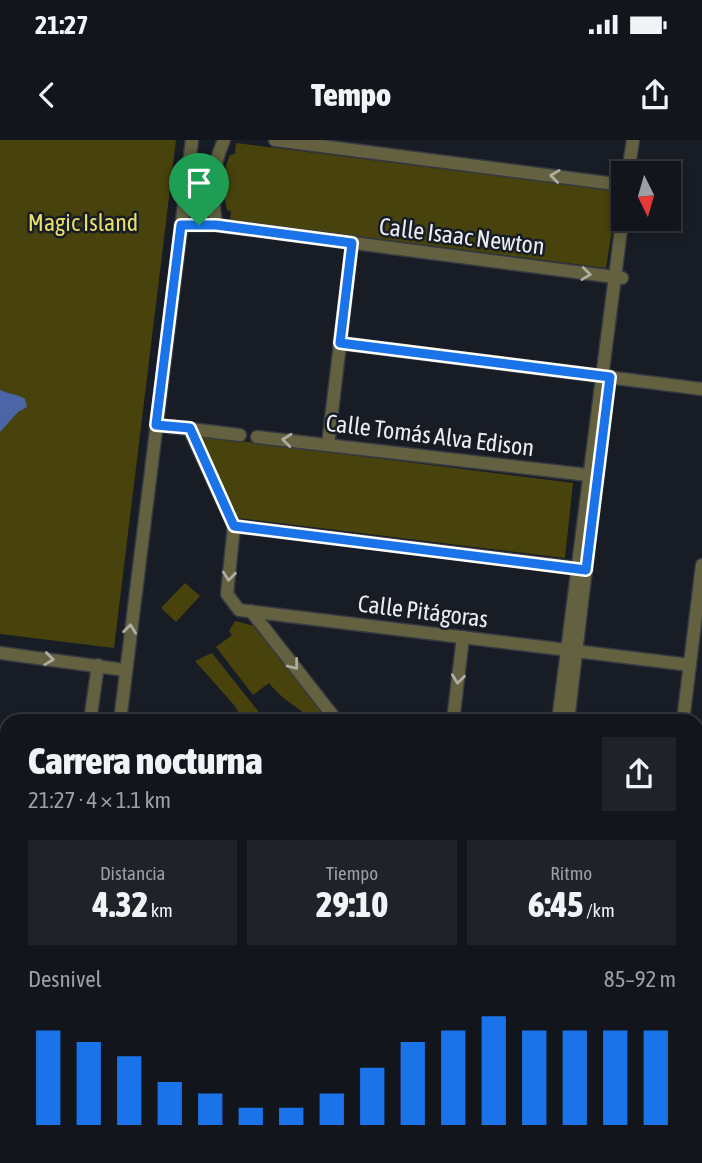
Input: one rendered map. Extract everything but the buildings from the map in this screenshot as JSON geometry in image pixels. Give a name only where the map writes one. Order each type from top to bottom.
[{"type":"street","points":[[121,714],[191,140]]},
{"type":"street","points":[[216,225],[212,179],[218,153],[225,140]]},
{"type":"street","points":[[275,140],[366,146],[611,183]]},
{"type":"street","points":[[629,161],[632,140]]},
{"type":"street","points":[[636,161],[639,140]]},
{"type":"street","name":"Calle Isaac Newton","points":[[181,225],[216,225],[619,278]]},
{"type":"street","points":[[619,278],[622,231]]},
{"type":"street","points":[[568,714],[572,650],[619,278],[628,231]]},
{"type":"street","points":[[328,444],[352,243]]},
{"type":"street","points":[[340,343],[702,389]]},
{"type":"street","points":[[156,425],[240,435]]},
{"type":"street","points":[[190,428],[234,526],[227,594],[239,610],[251,611],[332,714]]},
{"type":"street","name":"Calle Tomás Alva Edison","points":[[257,436],[594,476]]},
{"type":"street","points":[[234,526],[582,569]]},
{"type":"street","points":[[684,714],[702,565]]},
{"type":"street","name":"Calle Pitágoras","points":[[251,611],[690,665]]},
{"type":"street","points":[[454,714],[463,637]]},
{"type":"street","points":[[559,714],[572,650]]},
{"type":"street","points":[[0,653],[125,670]]},
{"type":"street","points":[[91,714],[98,666]]},
{"type":"green space","name":"Magic Island","points":[[0,140],[176,140],[114,648],[0,634]]},
{"type":"green space","points":[[236,143],[611,190],[612,231],[606,268],[230,220],[231,211],[227,210],[223,182],[230,155],[235,154]]},
{"type":"green space","points":[[201,436],[573,483],[565,558],[237,518]]},
{"type":"green space","points":[[185,583],[200,596],[176,622],[161,608]]},
{"type":"green space","points":[[235,621],[255,626],[323,714],[305,714],[269,683],[253,695],[216,647],[232,635],[229,631]]},
{"type":"green space","points":[[212,653],[260,714],[240,714],[195,661]]},
{"type":"water","points":[[0,390],[25,399],[27,407],[18,412],[0,432]]},
{"type":"route","points":[[181,225],[199,225],[352,243],[340,343],[610,377],[586,570],[234,526],[190,428],[156,425],[181,225]]}]
